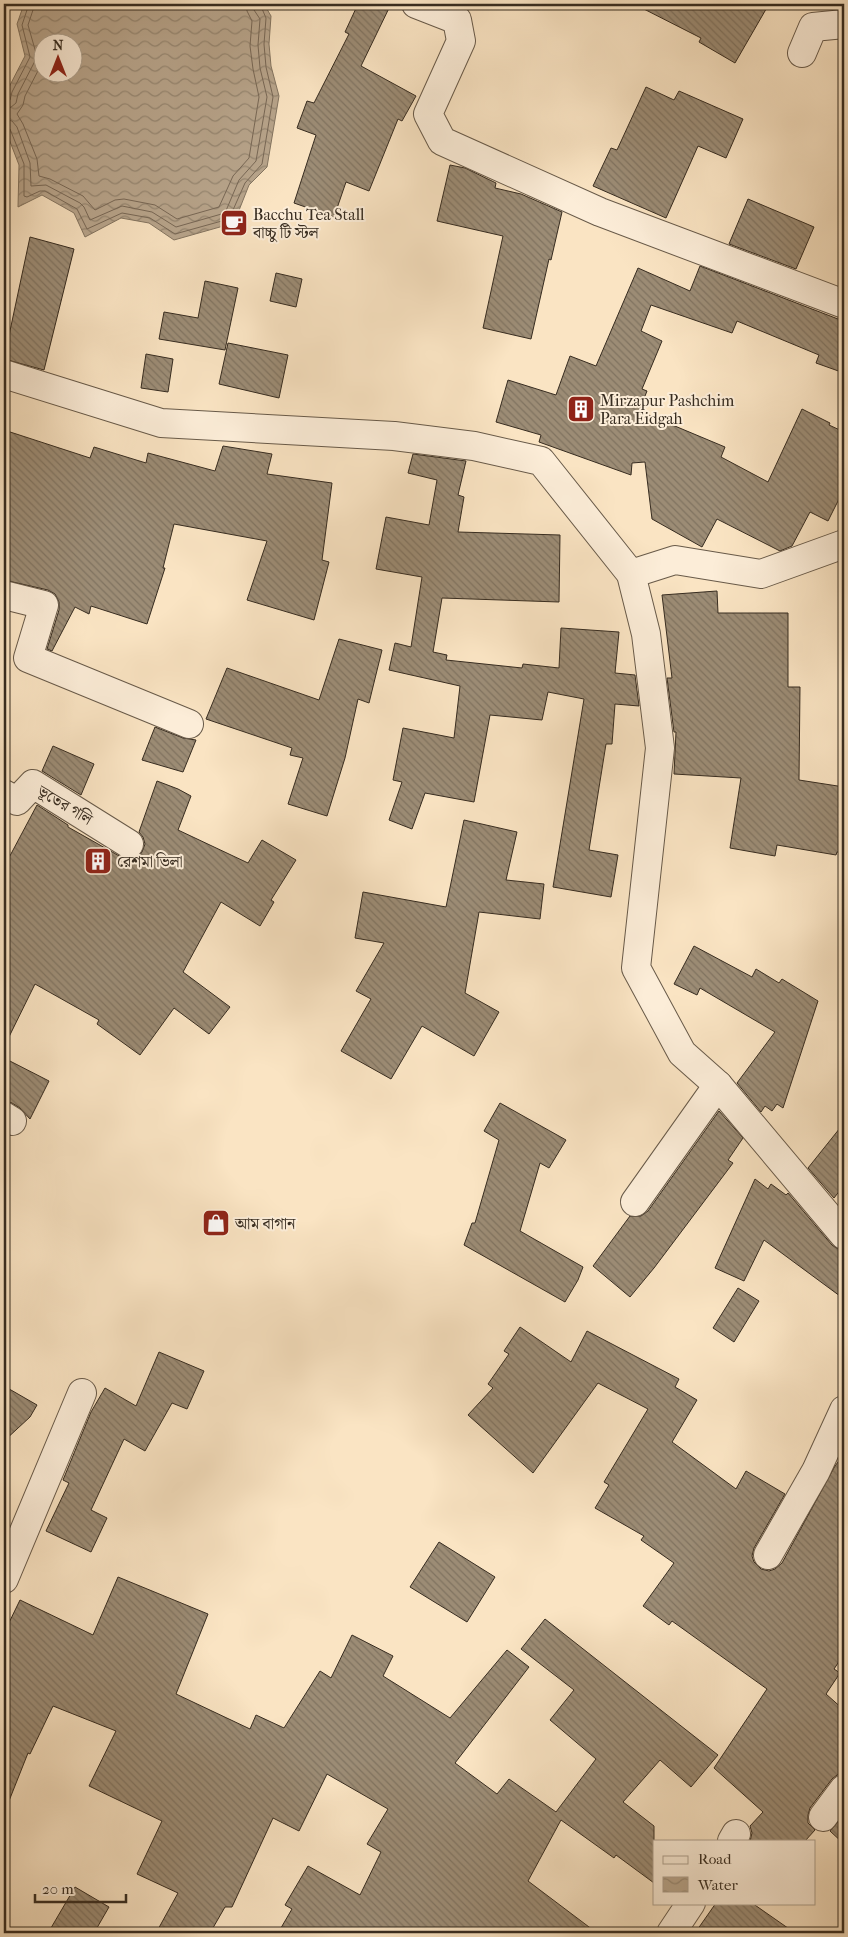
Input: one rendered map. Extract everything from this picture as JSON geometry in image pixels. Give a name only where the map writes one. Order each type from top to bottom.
[{"type":"street","points":[[416,4],[456,20],[461,41],[428,114],[442,141],[600,212],[762,262],[844,304]]},
{"type":"street","points":[[802,54],[813,26],[844,24]]},
{"type":"street","points":[[4,374],[161,422],[394,436],[474,446],[541,461],[631,574],[646,634],[660,748],[636,968],[682,1053],[718,1085],[844,1235]]},
{"type":"street","points":[[631,574],[675,560],[761,574],[844,544]]},
{"type":"street","points":[[4,595],[44,606],[28,658],[189,724]]},
{"type":"street","name":"ভূতের গলি","points":[[4,794],[18,801],[33,784],[129,844]]},
{"type":"street","points":[[635,1202],[718,1085]]},
{"type":"street","points":[[4,1579],[82,1393]]},
{"type":"street","points":[[768,1555],[816,1471],[844,1410]]},
{"type":"street","points":[[822,1817],[844,1788]]},
{"type":"street","points":[[671,1933],[690,1904]]},
{"type":"water","points":[[24,4],[264,4],[271,16],[269,44],[271,66],[279,96],[267,167],[249,185],[234,223],[174,240],[149,223],[121,218],[85,237],[74,213],[42,195],[18,207],[19,165],[4,126],[7,91],[25,56],[17,24]]},
{"type":"building","points":[[358,4],[391,4],[361,66],[416,96],[402,121],[398,119],[369,191],[346,182],[334,217],[294,203],[316,135],[297,128],[307,101],[314,103],[349,34],[345,32]]},
{"type":"building","points":[[634,4],[769,4],[735,63],[699,42],[701,38]]},
{"type":"building","points":[[646,87],[674,100],[679,91],[743,119],[726,158],[698,146],[666,218],[593,186],[611,148],[617,150]]},
{"type":"building","points":[[450,165],[465,168],[496,183],[495,188],[521,194],[562,212],[531,339],[483,328],[503,236],[437,221]]},
{"type":"building","points":[[748,199],[814,227],[796,269],[729,244]]},
{"type":"building","points":[[30,237],[74,249],[44,370],[4,359]]},
{"type":"building","points":[[700,266],[838,319],[844,319],[844,373],[816,363],[819,355],[737,321],[732,333],[651,305],[641,331],[662,341],[642,389],[647,391],[639,411],[725,447],[721,457],[768,482],[802,409],[844,432],[844,489],[828,521],[810,512],[792,546],[780,551],[717,519],[702,547],[652,519],[645,462],[632,463],[631,475],[539,442],[541,435],[496,422],[508,380],[556,395],[570,356],[596,366],[638,268],[690,291]]},
{"type":"building","points":[[276,273],[302,279],[296,307],[270,301]]},
{"type":"building","points":[[205,281],[238,288],[225,350],[159,339],[164,312],[198,318]]},
{"type":"building","points":[[228,343],[288,355],[279,398],[219,384]]},
{"type":"building","points":[[146,354],[173,359],[168,392],[141,388]]},
{"type":"building","points":[[4,430],[90,458],[94,447],[146,463],[148,453],[215,471],[223,446],[272,454],[267,474],[332,483],[322,560],[329,562],[314,620],[247,600],[267,541],[174,524],[163,568],[165,568],[147,624],[91,606],[89,614],[75,607],[52,651],[47,649],[59,610],[59,602],[55,594],[48,590],[4,580]]},
{"type":"building","points":[[413,454],[466,461],[458,495],[464,497],[458,532],[560,535],[559,602],[442,598],[433,652],[447,655],[446,660],[522,668],[523,664],[559,668],[561,628],[619,632],[615,673],[635,675],[639,706],[615,704],[612,744],[606,744],[589,850],[618,855],[611,897],[553,887],[584,699],[548,692],[542,720],[490,715],[474,802],[425,793],[412,829],[389,820],[402,782],[393,780],[403,728],[454,738],[460,686],[389,670],[395,643],[411,647],[422,577],[376,569],[386,517],[429,525],[437,480],[408,473]]},
{"type":"building","points":[[717,591],[718,613],[788,613],[788,687],[800,687],[799,780],[844,787],[844,853],[837,852],[836,855],[777,845],[775,856],[730,848],[741,778],[674,774],[676,732],[674,732],[667,678],[672,678],[662,595]]},
{"type":"building","points":[[339,639],[382,650],[369,703],[358,699],[345,758],[327,816],[288,804],[303,758],[290,755],[292,748],[206,719],[227,668],[319,700]]},
{"type":"building","points":[[155,727],[183,738],[196,740],[183,772],[142,760]]},
{"type":"building","points":[[53,746],[94,764],[81,795],[42,771]]},
{"type":"building","points":[[157,781],[191,796],[178,830],[248,863],[262,840],[296,860],[271,900],[274,902],[260,926],[221,902],[183,972],[230,1007],[209,1034],[174,1008],[140,1055],[97,1024],[99,1020],[35,984],[4,1047],[4,867],[37,805],[68,825],[68,827],[129,860],[137,858],[145,844],[139,832]]},
{"type":"building","points":[[464,820],[517,832],[506,880],[544,884],[540,919],[479,912],[465,993],[499,1012],[474,1056],[422,1026],[391,1079],[341,1051],[371,999],[356,991],[384,943],[355,938],[363,892],[446,907]]},
{"type":"building","points":[[694,946],[752,977],[756,969],[779,983],[782,979],[818,1001],[783,1108],[777,1104],[772,1111],[765,1106],[761,1112],[737,1083],[775,1032],[700,988],[697,995],[674,984]]},
{"type":"building","points":[[4,1058],[49,1081],[30,1119],[20,1108],[4,1100]]},
{"type":"building","points":[[500,1103],[566,1140],[549,1168],[540,1163],[520,1231],[583,1267],[565,1302],[464,1245],[472,1223],[475,1223],[499,1140],[484,1131]]},
{"type":"building","points":[[719,1111],[743,1138],[728,1160],[733,1163],[630,1297],[593,1266],[630,1216],[641,1216],[648,1211]]},
{"type":"building","points":[[844,1123],[844,1185],[834,1198],[808,1168]]},
{"type":"building","points":[[755,1179],[768,1189],[771,1184],[786,1195],[788,1193],[832,1245],[844,1250],[844,1299],[764,1240],[744,1281],[715,1268]]},
{"type":"building","points":[[738,1288],[759,1301],[734,1342],[713,1328]]},
{"type":"building","points":[[520,1327],[571,1362],[587,1331],[679,1379],[675,1387],[697,1400],[672,1442],[736,1489],[746,1471],[785,1494],[754,1548],[752,1556],[754,1562],[761,1569],[769,1571],[782,1563],[835,1466],[844,1454],[844,1654],[834,1669],[840,1673],[826,1694],[844,1710],[844,1774],[837,1775],[832,1779],[810,1808],[808,1823],[815,1830],[806,1840],[750,1840],[752,1833],[750,1826],[763,1812],[714,1768],[767,1689],[672,1621],[669,1625],[643,1606],[674,1563],[641,1540],[644,1536],[595,1508],[609,1485],[604,1482],[648,1409],[598,1383],[533,1473],[468,1415],[493,1388],[488,1384],[509,1354],[504,1351]]},
{"type":"building","points":[[159,1352],[204,1371],[187,1409],[172,1403],[145,1451],[124,1439],[91,1510],[107,1518],[91,1552],[46,1531],[69,1483],[63,1480],[91,1412],[105,1388],[136,1406]]},
{"type":"building","points":[[4,1386],[37,1405],[30,1417],[4,1441]]},
{"type":"building","points":[[439,1542],[495,1577],[467,1622],[410,1587]]},
{"type":"building","points":[[118,1577],[208,1614],[176,1694],[250,1729],[256,1715],[284,1728],[320,1671],[331,1678],[352,1635],[393,1656],[383,1676],[450,1718],[507,1650],[529,1667],[455,1763],[497,1794],[509,1779],[556,1812],[596,1759],[550,1720],[574,1690],[521,1649],[545,1619],[718,1755],[691,1787],[660,1760],[623,1802],[654,1826],[653,1882],[616,1855],[614,1858],[561,1820],[528,1881],[597,1933],[278,1933],[292,1909],[285,1905],[308,1866],[360,1895],[381,1852],[367,1844],[388,1809],[327,1774],[299,1831],[273,1818],[232,1907],[225,1907],[210,1933],[156,1933],[178,1893],[137,1874],[162,1821],[89,1786],[116,1731],[53,1706],[30,1754],[28,1753],[4,1811],[4,1633],[20,1600],[93,1635]]},
{"type":"building","points":[[844,1815],[844,1844],[830,1831]]},
{"type":"building","points":[[75,1887],[109,1907],[94,1933],[48,1933]]},
{"type":"building","points":[[715,1904],[753,1904],[795,1933],[695,1933]]},
{"type":"place","name":"Bacchu Tea Stall বাচ্চু টি স্টল","points":[[234,223]]},
{"type":"place","name":"Mirzapur Pashchim Para Eidgah","points":[[581,409]]},
{"type":"place","name":"রেশমা ভিলা","points":[[98,861]]},
{"type":"place","name":"আম বাগান","points":[[216,1223]]}]
